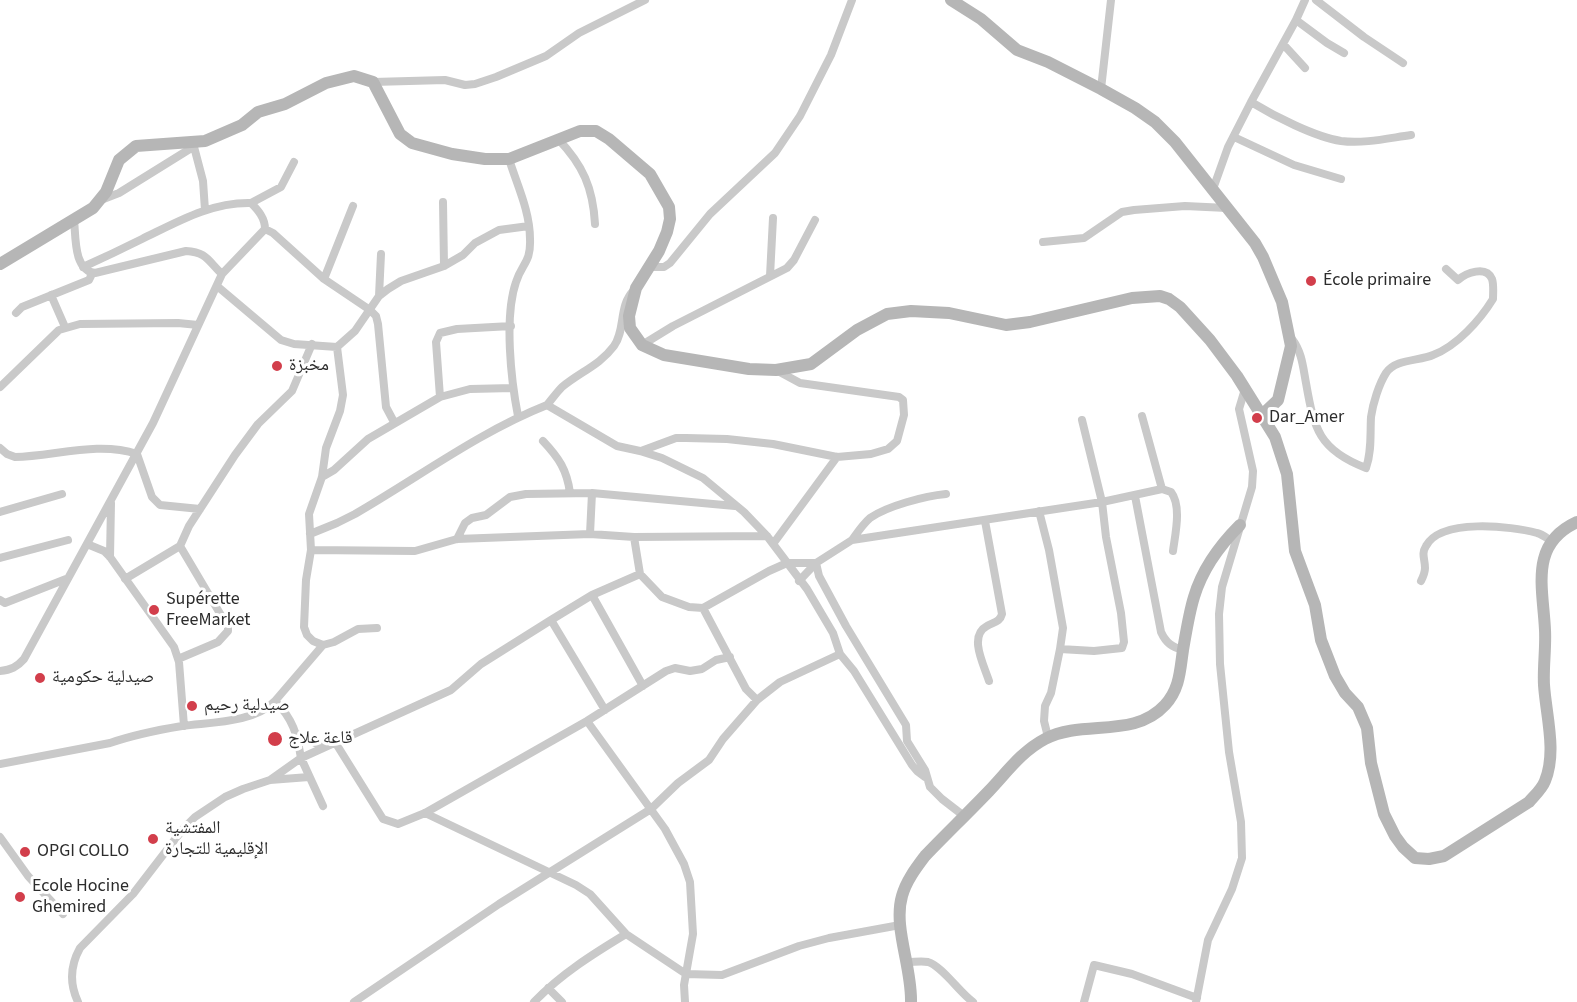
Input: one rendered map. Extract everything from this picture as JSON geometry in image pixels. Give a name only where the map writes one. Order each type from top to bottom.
[{"type":"main road","points":[[951,0],[981,19],[1017,50],[1048,62],[1101,89],[1155,122],[1175,142],[1213,189],[1263,257],[1282,302],[1290,352],[1278,400],[1262,415]]},
{"type":"main road","points":[[0,264],[93,208],[101,200],[119,160],[136,146],[193,145],[242,125],[258,112],[285,104],[326,83],[354,76],[373,82],[400,134],[412,143],[452,154],[485,159],[509,159],[580,131],[596,131],[609,139],[650,174],[669,207],[670,219],[668,232],[651,267],[636,288],[629,316],[630,328],[642,345],[651,351],[680,359],[749,369],[776,370],[811,364],[857,330],[887,314],[929,311],[1006,325],[1132,298],[1149,296],[1169,299],[1210,340],[1275,437],[1283,459],[1289,490],[1292,540],[1315,605],[1326,653],[1335,676],[1345,693],[1358,707],[1366,728],[1371,763],[1383,814],[1395,836],[1415,858],[1430,859],[1444,856],[1511,815],[1534,797],[1545,782],[1549,769],[1549,750],[1544,684],[1545,630],[1540,580],[1544,554],[1562,529],[1577,522]]},
{"type":"main road","points":[[911,1002],[908,962],[900,925],[902,897],[925,856],[1032,747],[1058,734],[1146,720],[1166,704],[1180,678],[1183,650],[1199,584],[1220,549],[1240,525]]},
{"type":"street","points":[[373,82],[445,80],[465,85],[496,78],[546,56],[579,33],[645,0]]},
{"type":"street","points":[[651,267],[664,267],[670,263],[710,214],[775,153],[800,116],[831,55],[852,0]]},
{"type":"street","points":[[1101,89],[1111,0]]},
{"type":"street","points":[[1213,189],[1251,102],[1305,0]]},
{"type":"street","points":[[1316,0],[1364,38],[1403,63]]},
{"type":"street","points":[[1296,20],[1344,53]]},
{"type":"street","points":[[1283,44],[1305,68]]},
{"type":"street","points":[[1251,102],[1304,128],[1341,141],[1361,142],[1411,135]]},
{"type":"street","points":[[1234,137],[1294,165],[1341,179]]},
{"type":"street","points":[[558,139],[582,167],[592,197],[595,224]]},
{"type":"street","points":[[101,200],[119,193],[193,145],[203,182],[205,210]]},
{"type":"street","points":[[509,159],[523,197],[529,226],[529,258],[516,282],[511,326],[513,388],[518,416]]},
{"type":"street","points":[[86,270],[162,228],[205,210],[233,202],[251,202],[281,187],[294,162]]},
{"type":"street","points":[[251,202],[261,215],[265,229],[273,233],[324,279],[376,316],[386,407],[394,422]]},
{"type":"street","points":[[443,202],[444,266]]},
{"type":"street","points":[[324,279],[354,206]]},
{"type":"street","points":[[1043,242],[1084,238],[1122,213],[1134,210],[1185,206],[1227,208]]},
{"type":"street","points":[[770,276],[773,218]]},
{"type":"street","points":[[16,313],[22,307],[89,280],[91,276],[86,270],[77,247],[74,220]]},
{"type":"street","points":[[642,345],[791,265],[815,220]]},
{"type":"street","points":[[216,286],[281,340],[294,344],[338,347],[355,332],[379,296],[401,282],[444,266],[463,255],[475,243],[499,230],[529,226]]},
{"type":"street","points":[[0,671],[11,670],[18,666],[24,658],[66,579],[111,503],[165,400],[222,274],[265,229]]},
{"type":"street","points":[[86,270],[95,273],[186,250],[197,251],[205,255],[222,274]]},
{"type":"street","points":[[379,296],[381,254]]},
{"type":"street","points":[[1288,333],[1303,361],[1313,414],[1321,437],[1331,450],[1366,468],[1370,453],[1371,414],[1385,375],[1391,367],[1433,356],[1451,345],[1468,331],[1493,299],[1493,281],[1489,275],[1483,272],[1471,272],[1458,280],[1446,269]]},
{"type":"street","points":[[310,534],[337,524],[355,514],[518,416],[547,405],[563,387],[608,354],[619,334],[625,303],[636,288]]},
{"type":"street","points":[[51,295],[65,327]]},
{"type":"street","points":[[0,387],[65,327],[87,324],[178,323],[198,325]]},
{"type":"street","points":[[440,396],[436,342],[440,333],[457,329],[511,326]]},
{"type":"street","points":[[125,579],[180,546],[189,526],[224,471],[258,424],[292,391],[312,344]]},
{"type":"street","points":[[323,645],[314,641],[304,627],[306,580],[311,550],[309,514],[322,477],[326,448],[340,411],[343,395],[338,347]]},
{"type":"street","points":[[640,451],[676,438],[727,439],[773,444],[837,458],[871,454],[888,449],[897,441],[904,415],[903,400],[896,396],[800,383],[776,370]]},
{"type":"street","points":[[322,477],[334,470],[368,439],[440,396],[470,389],[513,388]]},
{"type":"street","points":[[1084,1002],[1094,965],[1132,974],[1196,1000],[1208,940],[1232,889],[1242,858],[1241,822],[1229,752],[1220,664],[1219,614],[1222,587],[1240,525],[1249,503],[1253,471],[1239,409],[1245,389]]},
{"type":"street","points":[[547,405],[617,446],[640,451],[678,465],[703,478],[735,507],[744,512],[767,536],[807,590],[833,633],[840,654],[854,671],[912,765],[925,777]]},
{"type":"street","points":[[1142,416],[1162,489]]},
{"type":"street","points":[[1060,649],[1094,651],[1122,648],[1124,642],[1102,502],[1082,420]]},
{"type":"street","points":[[543,441],[560,460],[570,494]]},
{"type":"street","points":[[0,463],[4,451],[15,457],[121,448],[137,454]]},
{"type":"street","points":[[137,454],[152,497],[160,505],[200,509]]},
{"type":"street","points":[[773,544],[837,458]]},
{"type":"street","points":[[852,540],[1102,502],[1162,489],[1171,492],[1175,501],[1173,551]]},
{"type":"street","points":[[457,539],[465,523],[472,518],[486,515],[510,497],[525,494],[592,493],[735,507]]},
{"type":"street","points":[[590,534],[592,493]]},
{"type":"street","points":[[0,512],[62,494]]},
{"type":"street","points":[[799,581],[816,562],[852,540],[873,516],[928,495],[946,495]]},
{"type":"street","points":[[1135,496],[1161,632],[1173,647],[1183,650]]},
{"type":"street","points":[[110,557],[111,503]]},
{"type":"street","points":[[1039,511],[1063,628],[1051,693],[1046,706],[1044,721],[1048,737]]},
{"type":"street","points":[[985,521],[1002,614],[999,620],[984,627],[978,637],[979,649],[989,681]]},
{"type":"street","points":[[1421,581],[1426,569],[1422,556],[1426,546],[1433,537],[1442,532],[1464,526],[1495,527],[1539,533],[1553,542]]},
{"type":"street","points":[[311,550],[415,550],[457,539],[590,534],[634,537],[767,536]]},
{"type":"street","points":[[634,537],[640,574],[662,597],[689,608],[703,608],[787,563],[816,562]]},
{"type":"street","points":[[0,558],[68,540]]},
{"type":"street","points":[[87,544],[104,551],[110,557],[174,647],[178,659],[184,726]]},
{"type":"street","points":[[178,659],[218,642],[228,632],[223,618],[180,546]]},
{"type":"street","points":[[816,562],[819,576],[846,626],[906,725],[907,741],[924,770],[930,787],[964,816]]},
{"type":"street","points":[[270,780],[301,758],[323,747],[450,690],[481,664],[551,620],[592,595],[640,574]]},
{"type":"street","points":[[0,600],[5,603],[66,579]]},
{"type":"street","points":[[592,595],[643,686]]},
{"type":"street","points":[[703,608],[746,689],[756,700]]},
{"type":"street","points":[[551,620],[605,710]]},
{"type":"street","points":[[833,633],[846,626]]},
{"type":"street","points":[[0,764],[98,746],[127,737],[184,726],[221,722],[261,712],[275,701],[323,645],[334,642],[358,629],[377,628]]},
{"type":"street","points":[[354,1002],[549,873],[651,809],[678,783],[709,760],[723,739],[756,700],[780,682],[840,654]]},
{"type":"street","points":[[335,742],[383,819],[398,824],[425,813],[587,722],[675,668],[690,671],[702,669],[716,660],[730,657]]},
{"type":"street","points":[[275,701],[283,709],[297,734],[301,758],[323,806]]},
{"type":"street","points":[[587,722],[665,829],[684,864],[690,882],[693,934],[684,985],[685,1002]]},
{"type":"street","points":[[297,734],[323,747]]},
{"type":"street","points":[[78,1002],[71,981],[74,958],[80,948],[133,894],[183,829],[195,817],[225,797],[243,789],[270,780],[309,777]]},
{"type":"street","points":[[425,813],[576,885],[590,894],[626,934],[686,974],[722,975],[799,946],[900,925]]},
{"type":"street","points":[[0,837],[28,876],[63,914]]},
{"type":"street","points":[[534,1002],[580,962],[626,934]]},
{"type":"street","points":[[908,962],[928,962],[934,965],[973,1002]]},
{"type":"street","points":[[548,988],[562,1002]]},
{"type":"place","name":"École primaire","points":[[1311,281]]},
{"type":"place","name":"مخبزة","points":[[277,366]]},
{"type":"place","name":"Dar_Amer","points":[[1257,418]]},
{"type":"place","name":"Supérette FreeMarket","points":[[154,610]]},
{"type":"place","name":"صيدلية حكومية","points":[[40,678]]},
{"type":"place","name":"صيدلية رحيم","points":[[192,706]]},
{"type":"place","name":"قاعة علاج","points":[[275,739]]},
{"type":"place","name":"المفتشية الإقليمية للتجارة","points":[[153,839]]},
{"type":"place","name":"OPGI COLLO","points":[[25,852]]},
{"type":"place","name":"Ecole Hocine Ghemired","points":[[20,897]]}]
